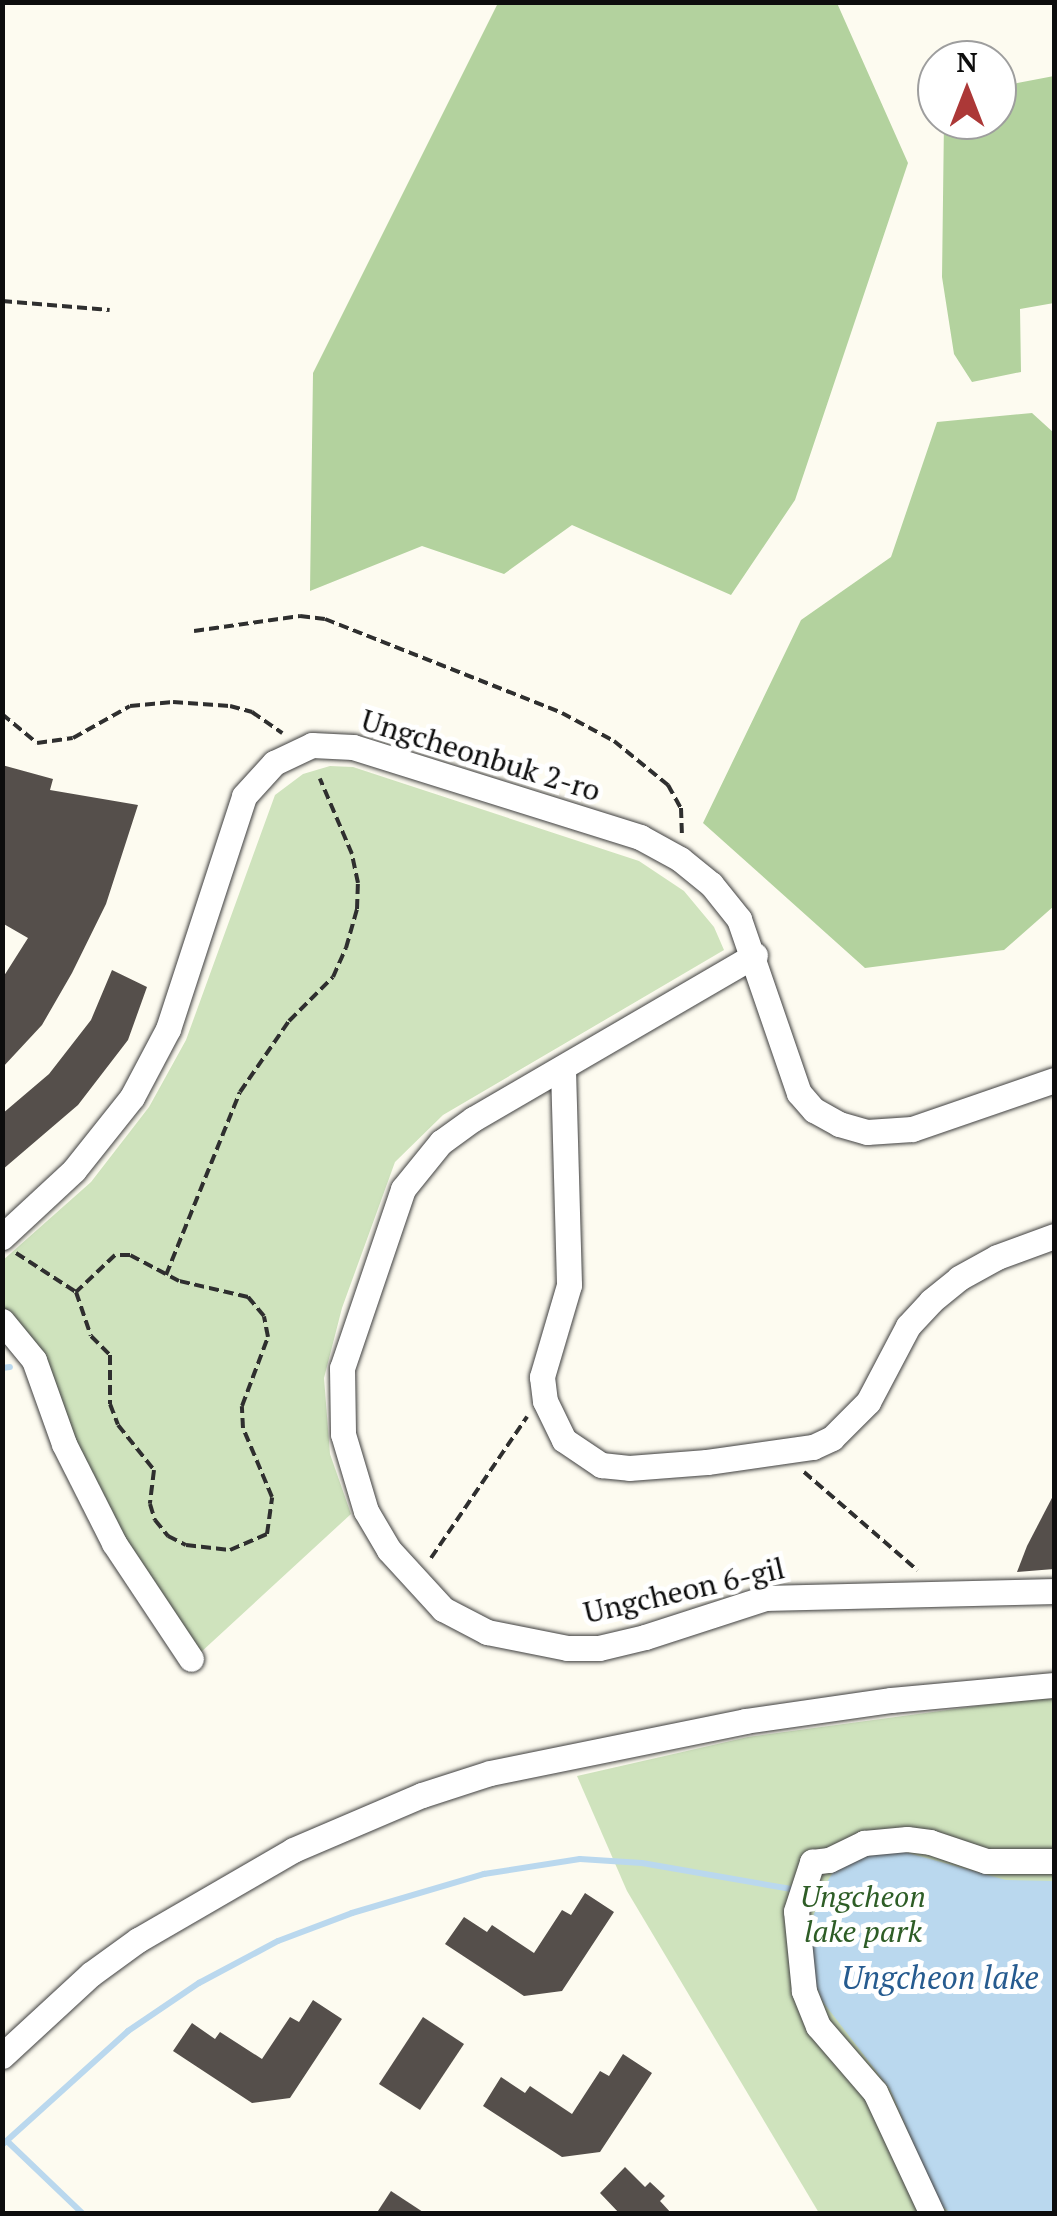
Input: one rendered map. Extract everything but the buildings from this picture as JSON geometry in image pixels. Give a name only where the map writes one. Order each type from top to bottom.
[{"type":"street","name":"Ungcheonbuk 2-ro","points":[[300,749],[353,747],[640,837],[680,859],[720,894],[739,919],[800,1093],[814,1110],[838,1124],[867,1132],[912,1129],[1054,1080]]},
{"type":"street","points":[[9,1245],[106,1133],[155,1060],[244,796],[274,763],[300,749]]},
{"type":"street","name":"Ungcheon 6-gil","points":[[754,954],[473,1119],[424,1160],[403,1189],[349,1340],[340,1404],[353,1474],[366,1511],[415,1583],[443,1608],[486,1632],[567,1648],[599,1648],[644,1638],[766,1598],[1054,1591]]},
{"type":"street","points":[[563,1069],[569,1285],[546,1353],[545,1400],[564,1440],[586,1460],[600,1465],[629,1468],[814,1447],[849,1425],[868,1402],[908,1326],[959,1278],[1054,1236]]},
{"type":"street","points":[[2,1321],[34,1360],[64,1444],[114,1543],[191,1659]]},
{"type":"street","points":[[2,2056],[91,1974],[138,1940],[293,1850],[422,1795],[490,1773],[745,1721],[891,1700],[1054,1685]]},
{"type":"street","points":[[932,2214],[875,2092],[818,2026],[804,1991],[796,1911],[812,1862],[829,1860],[864,1844],[907,1839],[930,1842],[986,1861],[1054,1861]]},
{"type":"path","points":[[2,301],[110,310]]},
{"type":"path","points":[[194,631],[300,616],[325,618],[584,723],[622,747],[675,793],[683,820],[680,859]]},
{"type":"path","points":[[2,714],[27,738],[54,742],[73,738],[130,706],[173,702],[230,706],[274,726],[300,749]]},
{"type":"path","points":[[166,1275],[240,1092],[289,1021],[332,978],[346,948],[357,909],[358,883],[352,854],[320,779]]},
{"type":"path","points":[[9,1245],[76,1292],[91,1336],[110,1356],[110,1404],[118,1425],[154,1470],[150,1504],[155,1520],[168,1536],[186,1545],[230,1550],[247,1546],[266,1534],[272,1497],[243,1428],[242,1406],[268,1337],[264,1316],[248,1297],[200,1288],[166,1275],[130,1254],[115,1255],[76,1292]]},
{"type":"path","points":[[415,1583],[534,1406],[545,1400]]},
{"type":"path","points":[[781,1452],[942,1593]]},
{"type":"green space","points":[[498,3],[837,3],[908,163],[795,500],[731,595],[572,525],[504,574],[422,546],[310,591],[313,373]]},
{"type":"green space","points":[[1054,76],[1054,303],[1020,309],[1021,372],[972,382],[954,354],[942,277],[944,140],[1017,140],[1017,83]]},
{"type":"green space","points":[[1032,413],[1054,433],[1054,906],[1004,950],[865,968],[703,823],[801,620],[891,557],[937,422]]},
{"type":"green space","points":[[330,766],[353,767],[639,861],[684,891],[714,927],[724,950],[443,1115],[395,1162],[342,1308],[324,1378],[330,1454],[351,1514],[200,1653],[144,1575],[3,1309],[2,1261],[91,1182],[149,1107],[186,1040],[275,795],[303,774]]},
{"type":"green space","name":"Ungcheon lake park","points":[[1029,1699],[1054,1699],[1054,2213],[819,2213],[627,1891],[577,1776],[748,1737]]},
{"type":"water","name":"Ungcheon lake","points":[[901,1851],[1006,1880],[1054,1881],[1054,2213],[951,2213],[939,2204],[890,2089],[823,2002],[811,1972],[811,1921],[828,1880],[835,1870],[862,1857]]},
{"type":"waterway","points":[[2,1368],[10,1367]]},
{"type":"waterway","points":[[2,2145],[128,2031],[199,1983],[278,1941],[352,1913],[484,1874],[580,1859],[642,1863],[796,1890]]},
{"type":"waterway","points":[[7,2141],[83,2214]]}]
